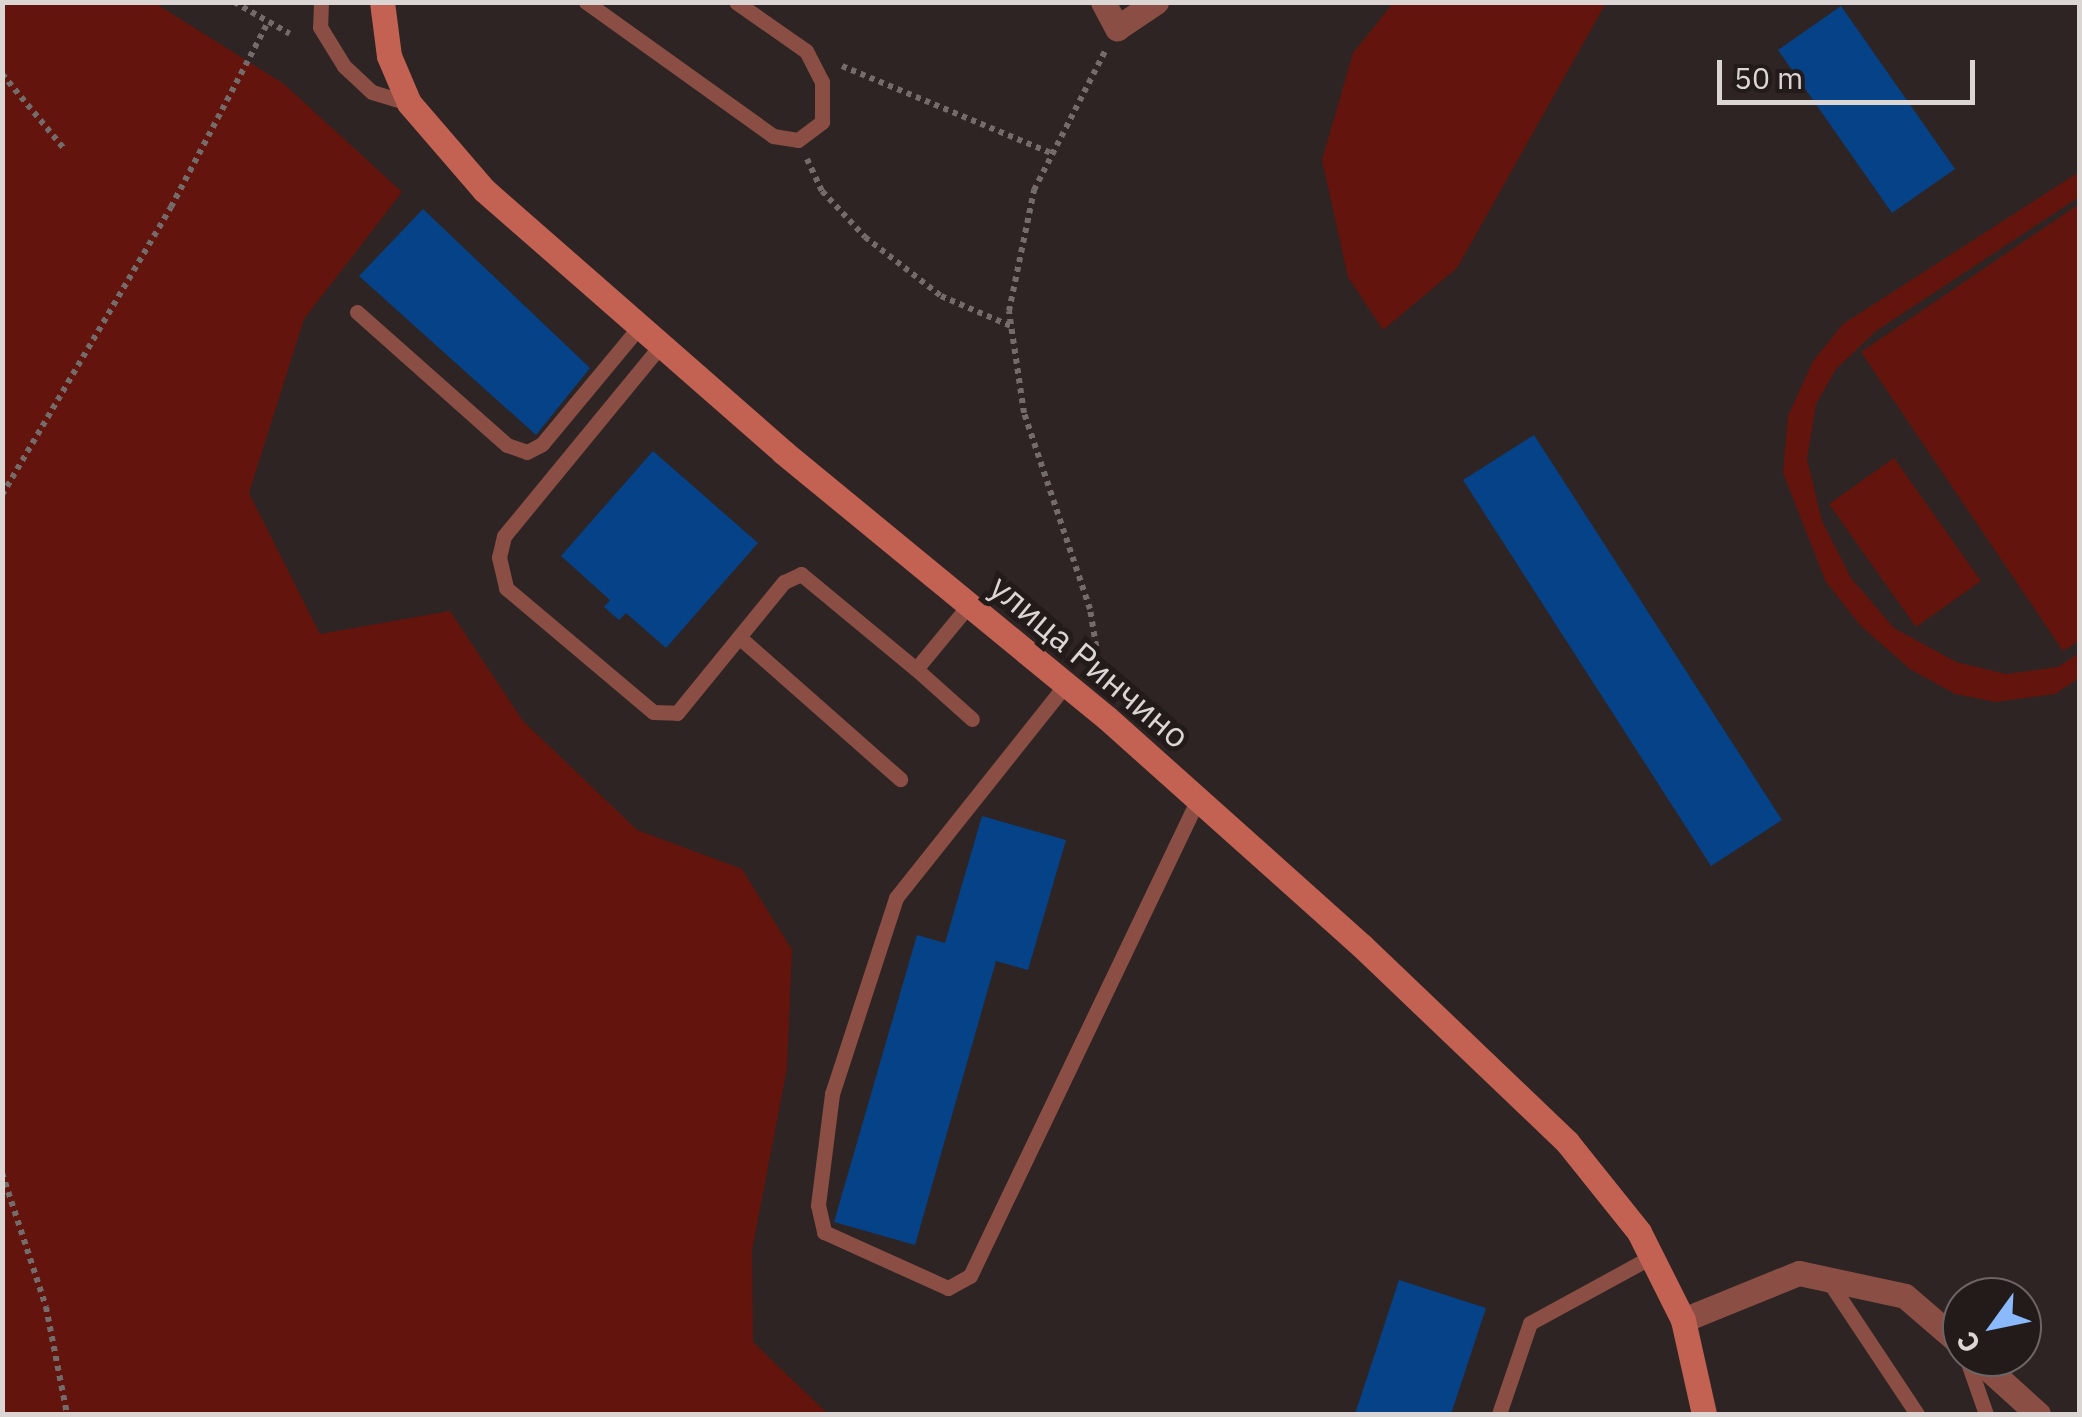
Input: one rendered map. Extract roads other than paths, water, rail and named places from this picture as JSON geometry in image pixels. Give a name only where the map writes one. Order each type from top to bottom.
[{"type":"street","name":"улица Ринчино","points":[[382,2],[389,56],[409,103],[484,190],[661,345],[1107,718],[1567,1142],[1651,1256],[1683,1320],[1704,1414]]},
{"type":"street","points":[[1103,2],[1117,28],[1156,2]]},
{"type":"street","points":[[1683,1320],[1798,1273],[1905,1296],[1942,1328]]},
{"type":"street","points":[[1997,1377],[2038,1414]]},
{"type":"lane","points":[[321,2],[320,27],[344,66],[372,92],[409,103]]},
{"type":"lane","points":[[586,2],[773,136],[798,140],[822,122],[822,82],[806,52],[736,2]]},
{"type":"lane","points":[[357,312],[508,445],[527,452],[542,444],[639,326]]},
{"type":"lane","points":[[661,345],[504,536],[498,557],[506,588],[663,717],[676,713],[784,582],[801,574],[972,719]]},
{"type":"lane","points":[[916,669],[969,605]]},
{"type":"lane","points":[[738,637],[900,779]]},
{"type":"lane","points":[[1066,684],[896,898],[832,1094],[818,1205],[824,1232],[948,1288],[970,1276],[1198,799]]},
{"type":"lane","points":[[1499,1414],[1530,1323],[1651,1256]]},
{"type":"lane","points":[[1827,1279],[1917,1414]]},
{"type":"lane","points":[[1973,1377],[1986,1414]]}]
